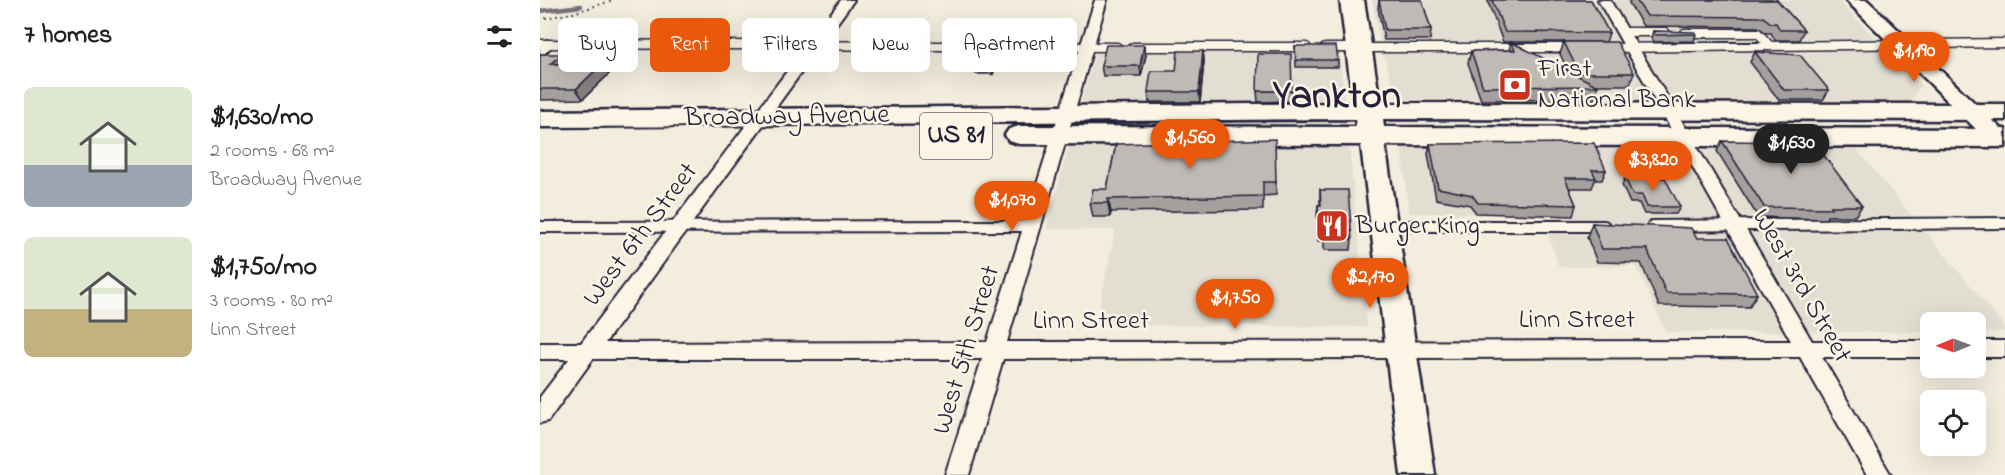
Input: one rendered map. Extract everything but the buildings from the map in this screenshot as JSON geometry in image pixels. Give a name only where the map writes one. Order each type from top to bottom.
[{"type":"highway","points":[[1352,0],[1370,125]]},
{"type":"highway","name":"Broadway Avenue","points":[[1370,125],[1667,110],[1971,112],[2003,134]]},
{"type":"highway","name":"Broadway Avenue","points":[[540,119],[753,127]]},
{"type":"highway","name":"Broadway Avenue","points":[[540,136],[753,127],[1064,124],[1370,125],[1683,137],[2003,134]]},
{"type":"main road","points":[[1856,0],[1971,112]]},
{"type":"main road","points":[[1370,125],[1418,475]]},
{"type":"street","name":"West 6th Street","points":[[834,18],[848,0]]},
{"type":"street","name":"West 5th Street","points":[[957,475],[1101,0]]},
{"type":"street","name":"West 3rd Street","points":[[1604,0],[1879,475]]},
{"type":"street","name":"West 6th Street","points":[[540,414],[794,72]]},
{"type":"street","name":"Linn Street","points":[[540,351],[1920,349]]},
{"type":"street","points":[[1986,349],[2005,349]]},
{"type":"lane","points":[[1622,32],[1758,33],[1770,46]]},
{"type":"lane","points":[[839,44],[1584,48]]},
{"type":"lane","points":[[1596,48],[2005,44]]},
{"type":"lane","points":[[542,46],[742,45]]},
{"type":"lane","points":[[1641,226],[2005,223]]},
{"type":"lane","points":[[540,227],[1033,226]]},
{"type":"lane","points":[[1383,226],[1617,226]]},
{"type":"path","points":[[540,19],[573,13],[614,0]]},
{"type":"shaded area","points":[[1372,0],[1838,0],[1921,85],[1909,103],[1397,99],[1382,51]]},
{"type":"shaded area","points":[[1097,46],[1339,46],[1367,327],[1096,325],[1115,230],[1046,229]]},
{"type":"shaded area","points":[[1401,145],[1854,146],[2005,327],[2005,332],[1986,332],[1986,312],[1920,312],[1920,332],[1666,332],[1636,266],[1559,267],[1541,214],[1409,213]]},
{"type":"waterway","points":[[540,11],[581,6]]},
{"type":"place","name":"First National Bank","points":[[1515,85]]},
{"type":"place","name":"Burger King","points":[[1332,226]]},
{"type":"district","name":"Yankton","points":[[1337,97]]}]
